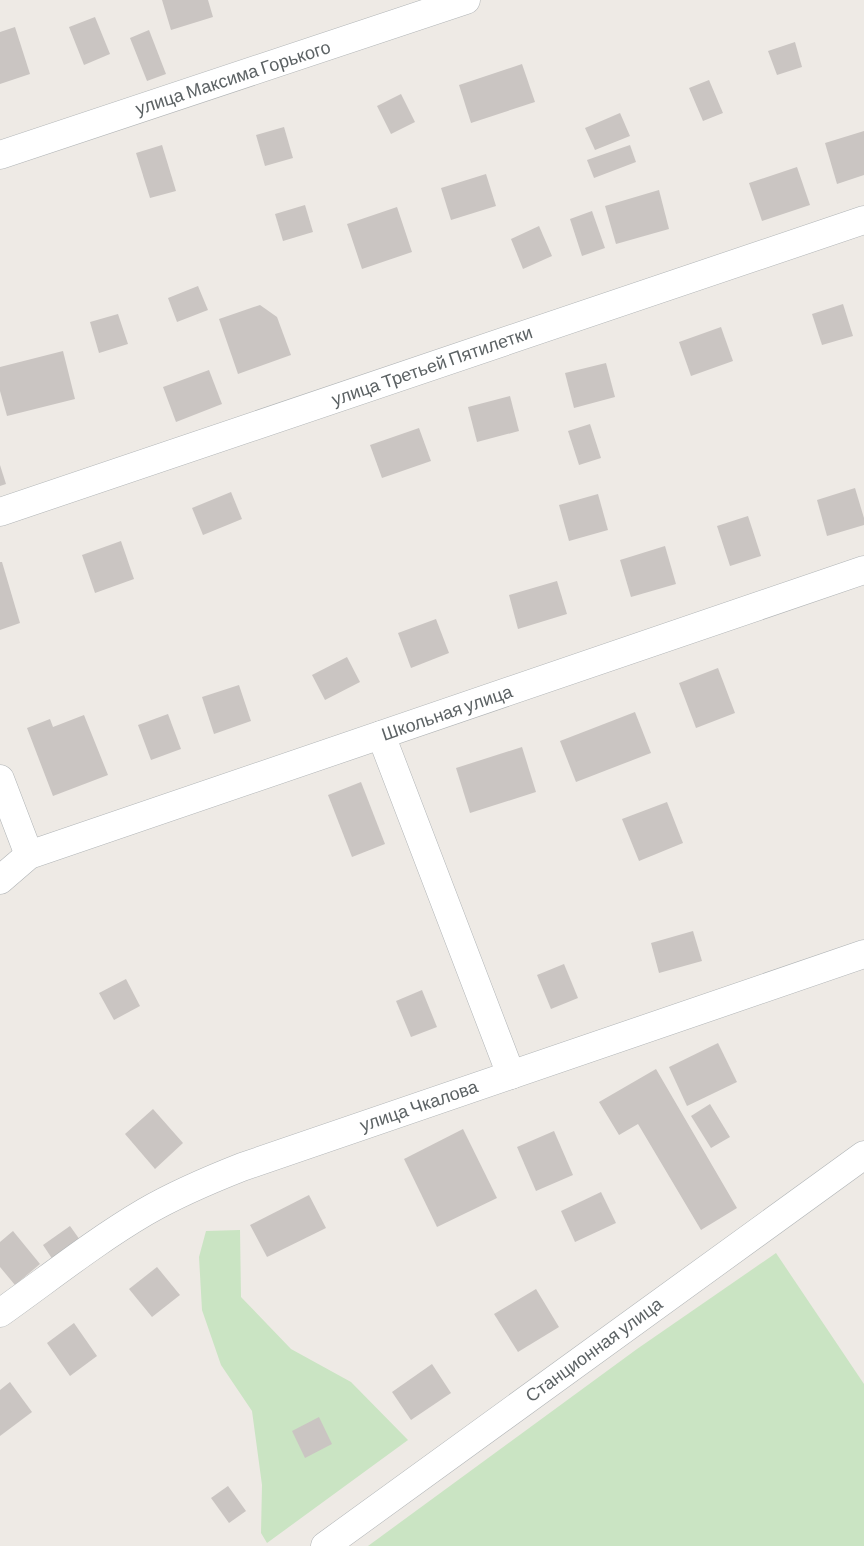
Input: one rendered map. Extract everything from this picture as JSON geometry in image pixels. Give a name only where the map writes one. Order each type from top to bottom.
[{"type":"street","name":"улица Максима Горького","points":[[0,155],[466,0]]},
{"type":"street","name":"улица Третьей Пятилетки","points":[[0,512],[864,220]]},
{"type":"street","name":"Школьная улица","points":[[29,855],[864,570]]},
{"type":"street","points":[[381,735],[511,1074]]},
{"type":"street","points":[[0,779],[29,855],[0,880]]},
{"type":"street","name":"улица Чкалова","points":[[0,1313],[94,1245],[145,1212],[190,1189],[242,1167],[864,954]]},
{"type":"street","name":"Станционная улица","points":[[324,1546],[864,1155]]},
{"type":"green space","points":[[240,1230],[241,1297],[291,1349],[351,1382],[408,1440],[267,1543],[261,1533],[262,1485],[252,1411],[221,1365],[202,1310],[199,1257],[206,1231]]},
{"type":"green space","points":[[776,1253],[864,1384],[864,1546],[368,1546],[637,1349]]},
{"type":"building","points":[[162,0],[208,0],[213,17],[171,30]]},
{"type":"building","points":[[95,17],[110,54],[84,65],[69,27]]},
{"type":"building","points":[[15,27],[30,74],[0,84],[0,32]]},
{"type":"building","points":[[149,30],[166,74],[147,81],[130,38]]},
{"type":"building","points":[[795,42],[802,67],[777,75],[768,51]]},
{"type":"building","points":[[522,64],[535,102],[471,123],[459,85]]},
{"type":"building","points":[[709,80],[723,113],[703,121],[689,88]]},
{"type":"building","points":[[401,94],[415,122],[391,134],[377,106]]},
{"type":"building","points":[[620,113],[630,136],[595,150],[585,128]]},
{"type":"building","points":[[284,127],[293,158],[265,166],[256,135]]},
{"type":"building","points":[[864,131],[864,175],[837,184],[825,143]]},
{"type":"building","points":[[162,145],[176,191],[150,198],[136,153]]},
{"type":"building","points":[[630,145],[636,162],[594,178],[587,160]]},
{"type":"building","points":[[797,167],[810,205],[762,221],[749,183]]},
{"type":"building","points":[[486,174],[496,206],[451,220],[441,188]]},
{"type":"building","points":[[659,190],[669,229],[616,244],[605,206]]},
{"type":"building","points":[[305,205],[313,232],[283,241],[275,214]]},
{"type":"building","points":[[397,207],[412,252],[362,269],[347,224]]},
{"type":"building","points":[[592,211],[605,248],[582,256],[570,219]]},
{"type":"building","points":[[539,226],[552,256],[523,269],[511,239]]},
{"type":"building","points":[[198,286],[208,310],[177,322],[168,298]]},
{"type":"building","points":[[843,304],[853,336],[822,345],[812,314]]},
{"type":"building","points":[[260,305],[277,317],[291,355],[238,374],[219,319]]},
{"type":"building","points":[[118,314],[128,344],[99,353],[90,322]]},
{"type":"building","points":[[721,327],[733,361],[691,376],[679,342]]},
{"type":"building","points":[[63,351],[75,399],[7,416],[0,391],[0,367]]},
{"type":"building","points":[[606,363],[615,397],[574,408],[565,373]]},
{"type":"building","points":[[209,370],[222,404],[176,422],[163,387]]},
{"type":"building","points":[[510,396],[519,431],[477,442],[468,407]]},
{"type":"building","points":[[590,424],[601,458],[579,465],[568,431]]},
{"type":"building","points":[[419,428],[431,461],[382,478],[370,445]]},
{"type":"building","points":[[0,465],[6,484],[0,486]]},
{"type":"building","points":[[855,488],[864,518],[864,525],[827,536],[817,500]]},
{"type":"building","points":[[231,492],[242,519],[203,535],[192,508]]},
{"type":"building","points":[[598,494],[608,530],[569,541],[559,505]]},
{"type":"building","points":[[748,516],[761,556],[730,566],[717,526]]},
{"type":"building","points":[[121,541],[134,579],[95,593],[82,555]]},
{"type":"building","points":[[665,546],[676,584],[631,597],[620,560]]},
{"type":"building","points":[[0,562],[2,562],[20,623],[0,630]]},
{"type":"building","points":[[557,581],[567,614],[518,629],[509,595]]},
{"type":"building","points":[[436,619],[449,653],[411,668],[398,633]]},
{"type":"building","points":[[347,657],[360,682],[325,700],[312,675]]},
{"type":"building","points":[[718,668],[735,713],[696,728],[679,683]]},
{"type":"building","points":[[239,685],[251,721],[214,734],[202,697]]},
{"type":"building","points":[[635,712],[651,753],[576,782],[560,741]]},
{"type":"building","points":[[168,714],[181,749],[151,760],[138,725]]},
{"type":"building","points":[[84,715],[108,775],[53,796],[27,728],[50,719],[53,727]]},
{"type":"building","points":[[522,747],[536,792],[470,813],[456,768]]},
{"type":"building","points":[[361,782],[385,844],[352,857],[328,795]]},
{"type":"building","points":[[667,802],[683,843],[639,861],[622,819]]},
{"type":"building","points":[[693,931],[702,961],[659,973],[651,943]]},
{"type":"building","points":[[564,964],[578,998],[551,1009],[537,975]]},
{"type":"building","points":[[126,979],[140,1006],[114,1020],[99,993]]},
{"type":"building","points":[[422,990],[437,1027],[411,1037],[396,1001]]},
{"type":"building","points":[[718,1043],[737,1082],[687,1106],[669,1067]]},
{"type":"building","points":[[656,1069],[737,1208],[701,1230],[638,1124],[619,1135],[599,1102]]},
{"type":"building","points":[[710,1104],[730,1137],[711,1148],[691,1116]]},
{"type":"building","points":[[153,1109],[183,1143],[155,1169],[125,1134]]},
{"type":"building","points":[[463,1129],[497,1198],[437,1227],[404,1159]]},
{"type":"building","points":[[554,1131],[573,1175],[536,1191],[517,1147]]},
{"type":"building","points":[[601,1192],[616,1223],[575,1242],[561,1211]]},
{"type":"building","points":[[309,1195],[326,1228],[267,1257],[250,1225]]},
{"type":"building","points":[[70,1226],[85,1247],[57,1266],[43,1245]]},
{"type":"building","points":[[13,1231],[40,1264],[15,1285],[0,1267],[0,1242]]},
{"type":"building","points":[[157,1267],[180,1295],[152,1317],[129,1289]]},
{"type":"building","points":[[536,1289],[559,1327],[518,1352],[494,1314]]},
{"type":"building","points":[[74,1323],[97,1356],[70,1376],[47,1343]]},
{"type":"building","points":[[432,1364],[451,1393],[411,1420],[392,1392]]},
{"type":"building","points":[[10,1382],[32,1412],[0,1436],[0,1390]]},
{"type":"building","points":[[319,1417],[332,1444],[305,1458],[292,1431]]},
{"type":"building","points":[[228,1486],[246,1511],[229,1523],[211,1498]]}]
